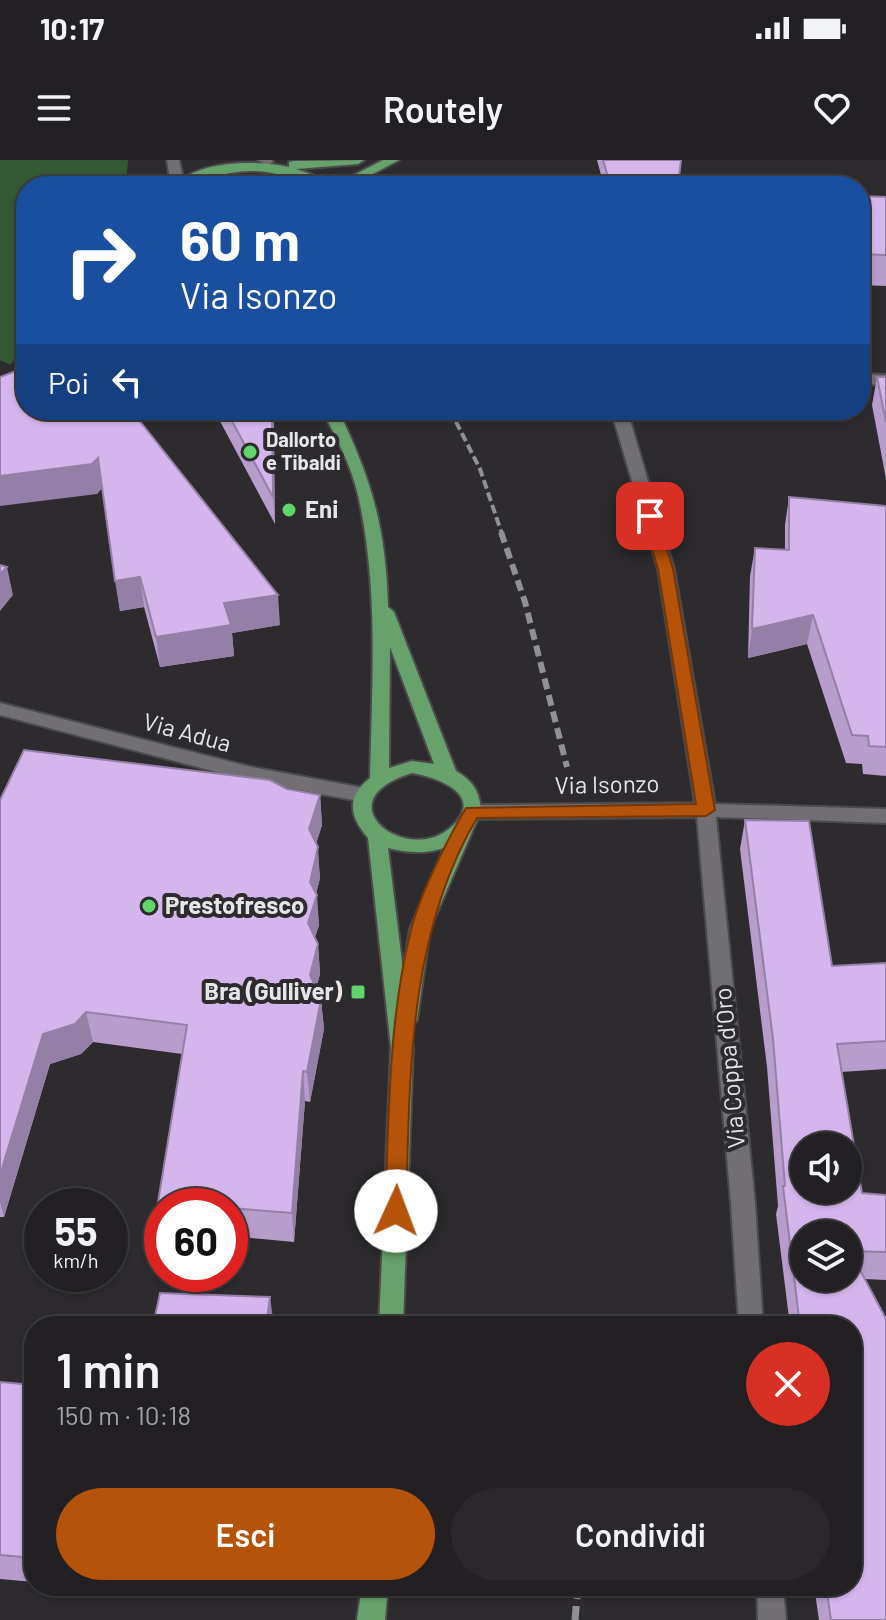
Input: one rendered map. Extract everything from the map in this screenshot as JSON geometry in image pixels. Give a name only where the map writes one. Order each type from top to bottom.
[{"type":"main road","points":[[289,166],[358,160]]},
{"type":"main road","points":[[360,176],[393,160]]},
{"type":"main road","points":[[194,176],[224,164],[265,161],[289,166],[309,176]]},
{"type":"main road","points":[[334,420],[365,493],[381,600],[379,778]]},
{"type":"main road","points":[[381,600],[447,773]]},
{"type":"main road","points":[[391,1316],[402,1048],[420,929],[472,812],[470,793],[461,782],[447,773],[412,767],[379,778],[364,795],[361,812],[367,825],[392,843],[430,845],[447,840],[461,831]]},
{"type":"main road","points":[[377,835],[402,1048]]},
{"type":"main road","points":[[371,1620],[374,1596]]},
{"type":"street","name":"Via Coppa d'Oro","points":[[622,420],[666,569],[706,810],[743,1203],[750,1316]]},
{"type":"street","name":"Via Adua","points":[[0,709],[251,774],[364,795]]},
{"type":"street","name":"Via Isonzo","points":[[472,812],[706,810],[886,816]]},
{"type":"street","points":[[771,1596],[772,1620]]},
{"type":"green space","points":[[0,160],[128,160],[127,176],[16,176],[16,358],[10,365],[0,360]]},
{"type":"building","points":[[603,160],[681,160],[679,176],[608,176]]},
{"type":"building","points":[[870,196],[886,197],[886,255],[870,254]]},
{"type":"building","points":[[16,371],[16,420],[139,420],[278,595],[224,603],[231,625],[156,637],[140,577],[115,581],[98,458],[92,464],[0,476],[0,377]]},
{"type":"building","points":[[877,377],[886,377],[886,422]]},
{"type":"building","points":[[231,420],[272,420],[273,497]]},
{"type":"building","points":[[789,497],[886,506],[886,747],[869,746],[868,736],[852,735],[813,615],[752,629],[755,548],[789,550]]},
{"type":"building","points":[[24,750],[270,780],[287,789],[320,795],[309,829],[318,847],[310,882],[317,895],[308,923],[318,944],[310,975],[321,1000],[307,1072],[303,1071],[292,1213],[248,1209],[248,1188],[160,1188],[187,1025],[86,1012],[75,1024],[43,1034],[0,1175],[0,800]]},
{"type":"building","points":[[745,820],[809,821],[832,966],[886,963],[886,1041],[837,1044],[852,1132],[790,1132],[790,1204],[862,1204],[862,1193],[886,1195],[886,1252],[862,1251],[862,1220],[790,1220],[790,1244],[773,1039]]},
{"type":"building","points":[[862,1274],[886,1319],[886,1620],[831,1620],[827,1596],[862,1596],[862,1316],[799,1316],[796,1292],[862,1292]]},
{"type":"building","points":[[160,1293],[270,1297],[267,1316],[155,1316]]},
{"type":"building","points":[[0,1382],[24,1384],[24,1557],[0,1555]]},
{"type":"railway","points":[[455,420],[480,469],[502,534]]},
{"type":"railway","points":[[501,532],[525,602],[567,767]]},
{"type":"railway","points":[[575,1620],[577,1596]]},
{"type":"place","name":"Dallorto e Tibaldi","points":[[250,452]]},
{"type":"place","name":"Eni","points":[[289,510]]},
{"type":"place","name":"Prestofresco","points":[[149,906]]},
{"type":"place","name":"Bra (Gulliver)","points":[[358,992]]},
{"type":"route","points":[[396,1211],[402,1048],[420,929],[472,812],[706,810],[666,569],[650,516]]}]
